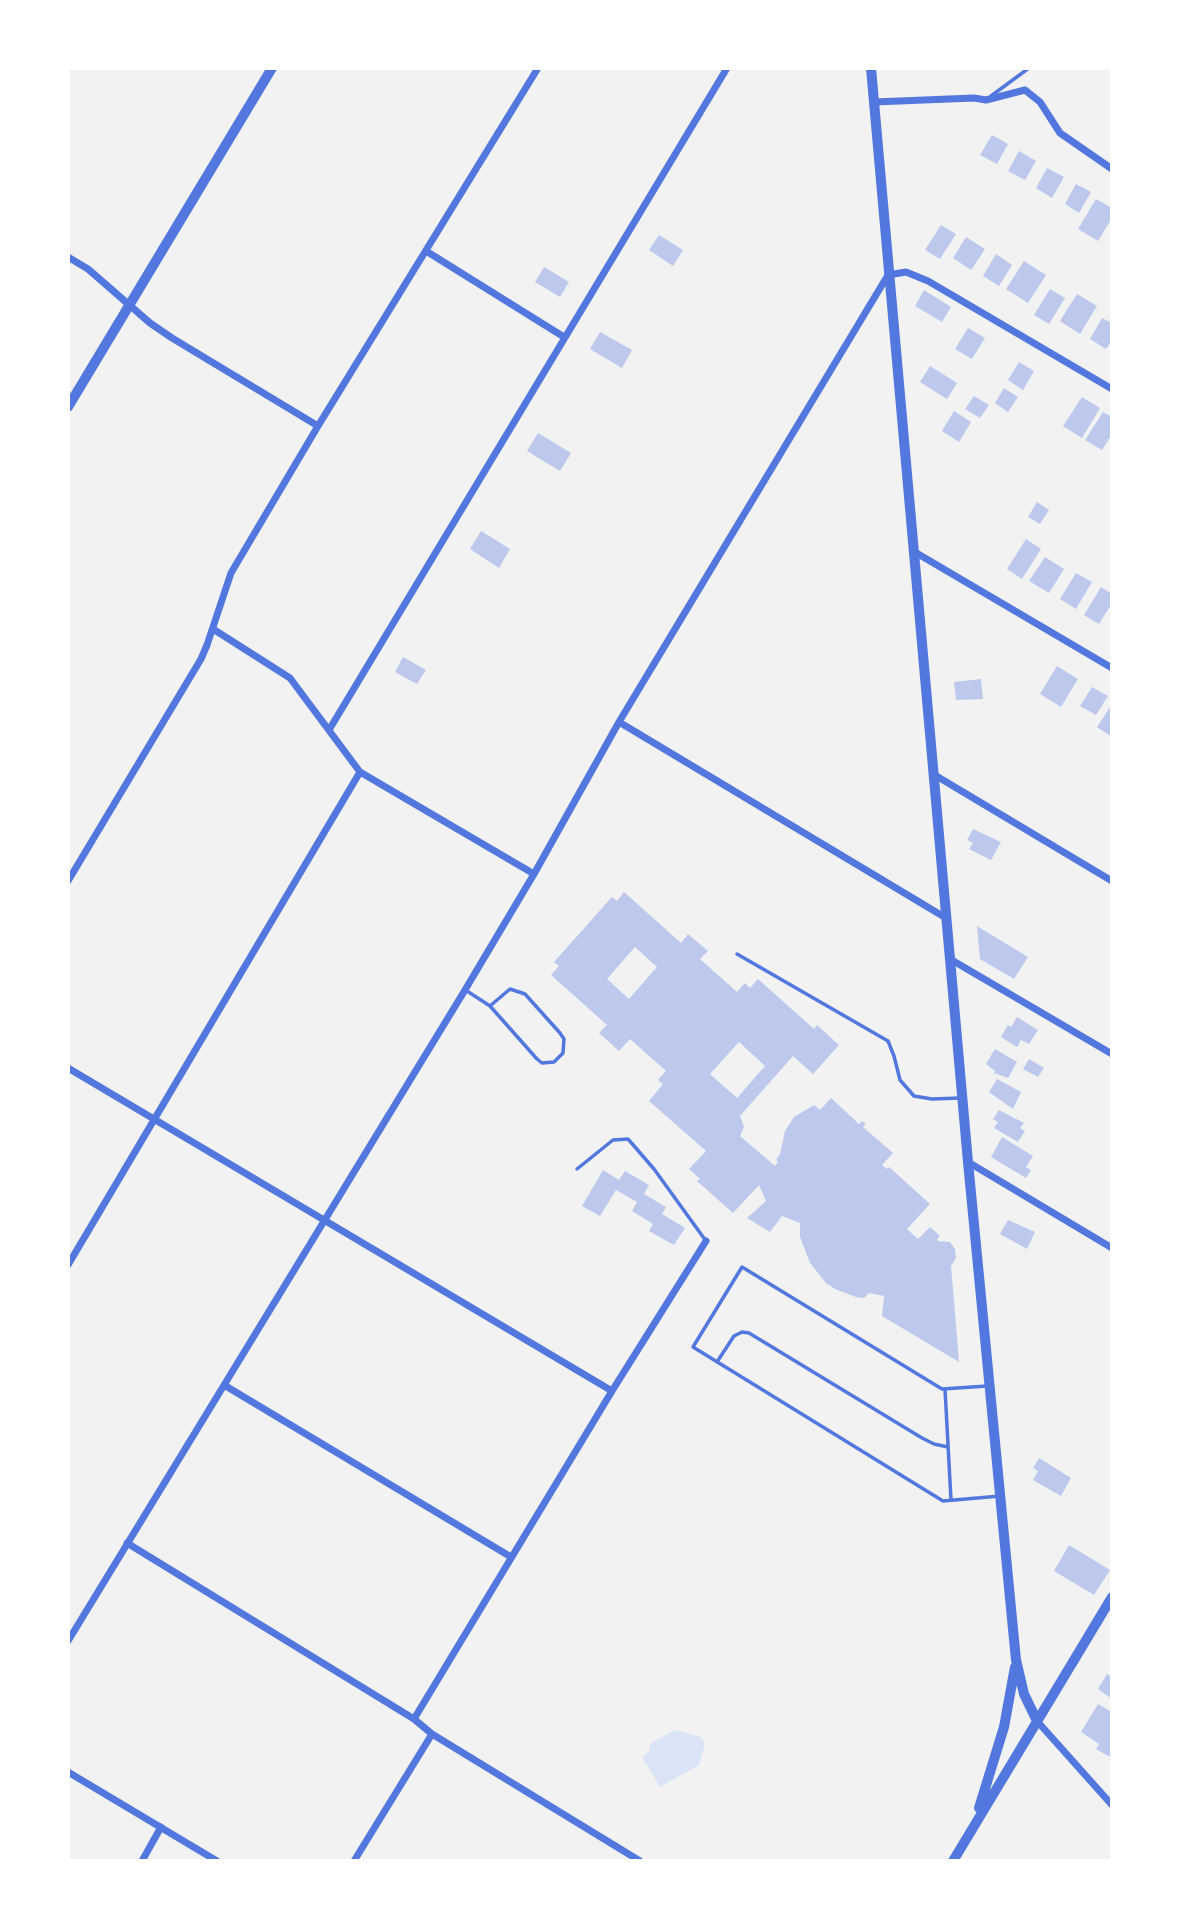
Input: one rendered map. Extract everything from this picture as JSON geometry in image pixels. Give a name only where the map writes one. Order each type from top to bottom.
[{"type":"street","points":[[68,407],[272,68]]},
{"type":"street","points":[[68,881],[201,659],[231,573],[538,68]]},
{"type":"street","points":[[328,730],[727,68]]},
{"type":"street","points":[[871,68],[962,1098],[1016,1660],[1024,1694],[1037,1721],[1112,1805]]},
{"type":"street","points":[[874,102],[974,97],[986,100],[1025,90],[1040,102],[1060,133],[1112,169]]},
{"type":"street","points":[[426,251],[565,337]]},
{"type":"street","points":[[68,257],[96,275],[172,338],[318,426]]},
{"type":"street","points":[[68,1641],[465,990],[619,722],[888,275],[906,272],[928,281],[1112,389]]},
{"type":"street","points":[[913,551],[1112,668]]},
{"type":"street","points":[[213,629],[290,678],[360,772],[534,874]]},
{"type":"street","points":[[619,722],[946,918]]},
{"type":"street","points":[[68,1265],[360,772]]},
{"type":"street","points":[[933,774],[1112,881]]},
{"type":"street","points":[[950,959],[1112,1054]]},
{"type":"street","points":[[68,1068],[612,1391]]},
{"type":"street","points":[[968,1162],[1112,1248]]},
{"type":"street","points":[[414,1719],[706,1241]]},
{"type":"street","points":[[224,1385],[511,1557]]},
{"type":"street","points":[[127,1543],[640,1861]]},
{"type":"street","points":[[953,1861],[1112,1597]]},
{"type":"street","points":[[972,1829],[1004,1727],[1016,1660]]},
{"type":"street","points":[[354,1861],[432,1734]]},
{"type":"street","points":[[68,1772],[217,1861]]},
{"type":"street","points":[[142,1861],[161,1827]]},
{"type":"lane","points":[[986,100],[1029,68]]},
{"type":"lane","points":[[737,954],[888,1041],[900,1080],[914,1096],[932,1099],[962,1098]]},
{"type":"lane","points":[[465,990],[490,1006],[542,1063],[554,1062],[563,1053],[564,1039],[525,994],[510,989],[490,1006]]},
{"type":"lane","points":[[577,1169],[613,1140],[628,1139],[654,1169],[706,1241]]},
{"type":"lane","points":[[989,1386],[942,1390],[742,1267],[694,1348],[943,1501],[1000,1496]]},
{"type":"lane","points":[[717,1362],[734,1336],[742,1332],[750,1333],[922,1438],[948,1447]]},
{"type":"lane","points":[[945,1389],[951,1500]]},
{"type":"shaded area","points":[[675,1730],[701,1737],[705,1744],[699,1765],[660,1787],[642,1757],[649,1752],[651,1743]]},
{"type":"building","points":[[992,135],[1008,144],[997,164],[980,155]]},
{"type":"building","points":[[1019,151],[1036,161],[1025,180],[1008,171]]},
{"type":"building","points":[[1047,168],[1064,177],[1052,198],[1036,188]]},
{"type":"building","points":[[1076,184],[1091,192],[1079,213],[1065,204]]},
{"type":"building","points":[[1096,199],[1112,208],[1112,218],[1098,241],[1078,229]]},
{"type":"building","points":[[941,225],[956,234],[940,259],[925,250]]},
{"type":"building","points":[[659,235],[683,250],[673,266],[649,250]]},
{"type":"building","points":[[966,237],[985,249],[971,270],[953,258]]},
{"type":"building","points":[[996,254],[1012,265],[999,286],[983,276]]},
{"type":"building","points":[[1024,261],[1046,275],[1028,303],[1006,289]]},
{"type":"building","points":[[544,267],[569,282],[560,297],[535,282]]},
{"type":"building","points":[[1050,289],[1065,298],[1049,324],[1034,315]]},
{"type":"building","points":[[924,290],[951,307],[942,322],[915,306]]},
{"type":"building","points":[[1077,294],[1097,306],[1080,334],[1060,321]]},
{"type":"building","points":[[1102,318],[1112,323],[1112,340],[1106,349],[1090,339]]},
{"type":"building","points":[[968,328],[985,338],[972,359],[955,349]]},
{"type":"building","points":[[600,332],[632,350],[622,368],[590,349]]},
{"type":"building","points":[[1019,362],[1034,371],[1023,390],[1008,380]]},
{"type":"building","points":[[930,366],[957,383],[947,399],[920,382]]},
{"type":"building","points":[[1004,388],[1018,397],[1008,412],[995,403]]},
{"type":"building","points":[[974,396],[989,405],[980,418],[965,409]]},
{"type":"building","points":[[1082,397],[1100,408],[1082,438],[1063,426]]},
{"type":"building","points":[[954,411],[971,422],[959,442],[942,431]]},
{"type":"building","points":[[1103,412],[1112,417],[1112,434],[1102,450],[1085,440]]},
{"type":"building","points":[[538,433],[571,453],[560,471],[527,451]]},
{"type":"building","points":[[1037,502],[1049,510],[1040,524],[1028,517]]},
{"type":"building","points":[[481,531],[510,549],[499,568],[470,549]]},
{"type":"building","points":[[1026,539],[1041,549],[1022,579],[1007,569]]},
{"type":"building","points":[[1045,557],[1064,569],[1049,593],[1029,581]]},
{"type":"building","points":[[1076,573],[1092,582],[1076,609],[1060,599]]},
{"type":"building","points":[[1101,587],[1112,594],[1112,603],[1099,624],[1084,615]]},
{"type":"building","points":[[403,657],[426,670],[417,684],[395,672]]},
{"type":"building","points":[[1057,666],[1078,679],[1061,707],[1040,694]]},
{"type":"building","points":[[981,679],[983,699],[956,700],[954,682]]},
{"type":"building","points":[[1092,687],[1108,696],[1096,715],[1080,706]]},
{"type":"building","points":[[1112,704],[1112,737],[1097,727]]},
{"type":"building","points":[[973,829],[1001,842],[991,860],[969,849],[973,843],[967,840]]},
{"type":"building","points":[[624,892],[681,943],[688,934],[708,951],[700,959],[737,992],[745,983],[750,988],[758,979],[814,1029],[817,1025],[839,1045],[813,1074],[793,1056],[740,1116],[744,1127],[740,1136],[775,1166],[785,1131],[794,1117],[814,1105],[820,1110],[831,1098],[859,1124],[862,1121],[866,1124],[863,1127],[893,1153],[882,1165],[887,1169],[889,1167],[930,1204],[907,1229],[918,1239],[930,1227],[940,1236],[938,1241],[950,1242],[955,1249],[956,1258],[951,1266],[959,1362],[882,1316],[884,1296],[869,1293],[864,1298],[856,1297],[826,1283],[810,1263],[800,1237],[800,1223],[782,1216],[770,1232],[747,1218],[766,1201],[759,1185],[733,1213],[697,1181],[700,1179],[689,1169],[706,1151],[649,1101],[663,1084],[658,1080],[666,1071],[630,1039],[619,1051],[599,1033],[607,1025],[551,975],[559,966],[554,962],[612,897],[617,901]],"holes":[[[635,947],[657,967],[629,999],[607,979]],[[739,1042],[765,1066],[737,1098],[710,1074]]]},
{"type":"building","points":[[977,926],[1028,957],[1014,979],[980,959]]},
{"type":"building","points":[[1017,1017],[1038,1030],[1029,1044],[1021,1040],[1017,1047],[1001,1037]]},
{"type":"building","points":[[995,1049],[1017,1062],[1008,1078],[994,1073],[986,1064]]},
{"type":"building","points":[[1029,1059],[1044,1068],[1038,1077],[1023,1069]]},
{"type":"building","points":[[997,1079],[1021,1092],[1013,1109],[989,1092]]},
{"type":"building","points":[[999,1110],[1024,1123],[1020,1128],[1025,1131],[1018,1142],[994,1128],[998,1122],[993,1119]]},
{"type":"building","points":[[1002,1137],[1033,1156],[1026,1167],[1031,1170],[1026,1178],[991,1157]]},
{"type":"building","points":[[603,1170],[619,1180],[625,1171],[649,1185],[644,1194],[666,1207],[662,1214],[685,1228],[674,1245],[649,1231],[653,1224],[632,1211],[637,1202],[616,1190],[600,1216],[582,1206]]},
{"type":"building","points":[[1008,1220],[1035,1232],[1027,1249],[1000,1234]]},
{"type":"building","points":[[1039,1458],[1071,1478],[1061,1496],[1033,1480],[1038,1471],[1033,1468]]},
{"type":"building","points":[[1069,1545],[1110,1570],[1094,1595],[1054,1571]]},
{"type":"building","points":[[1107,1674],[1112,1677],[1112,1699],[1098,1689]]},
{"type":"building","points":[[1098,1704],[1112,1712],[1112,1758],[1096,1749],[1099,1744],[1081,1732]]}]
